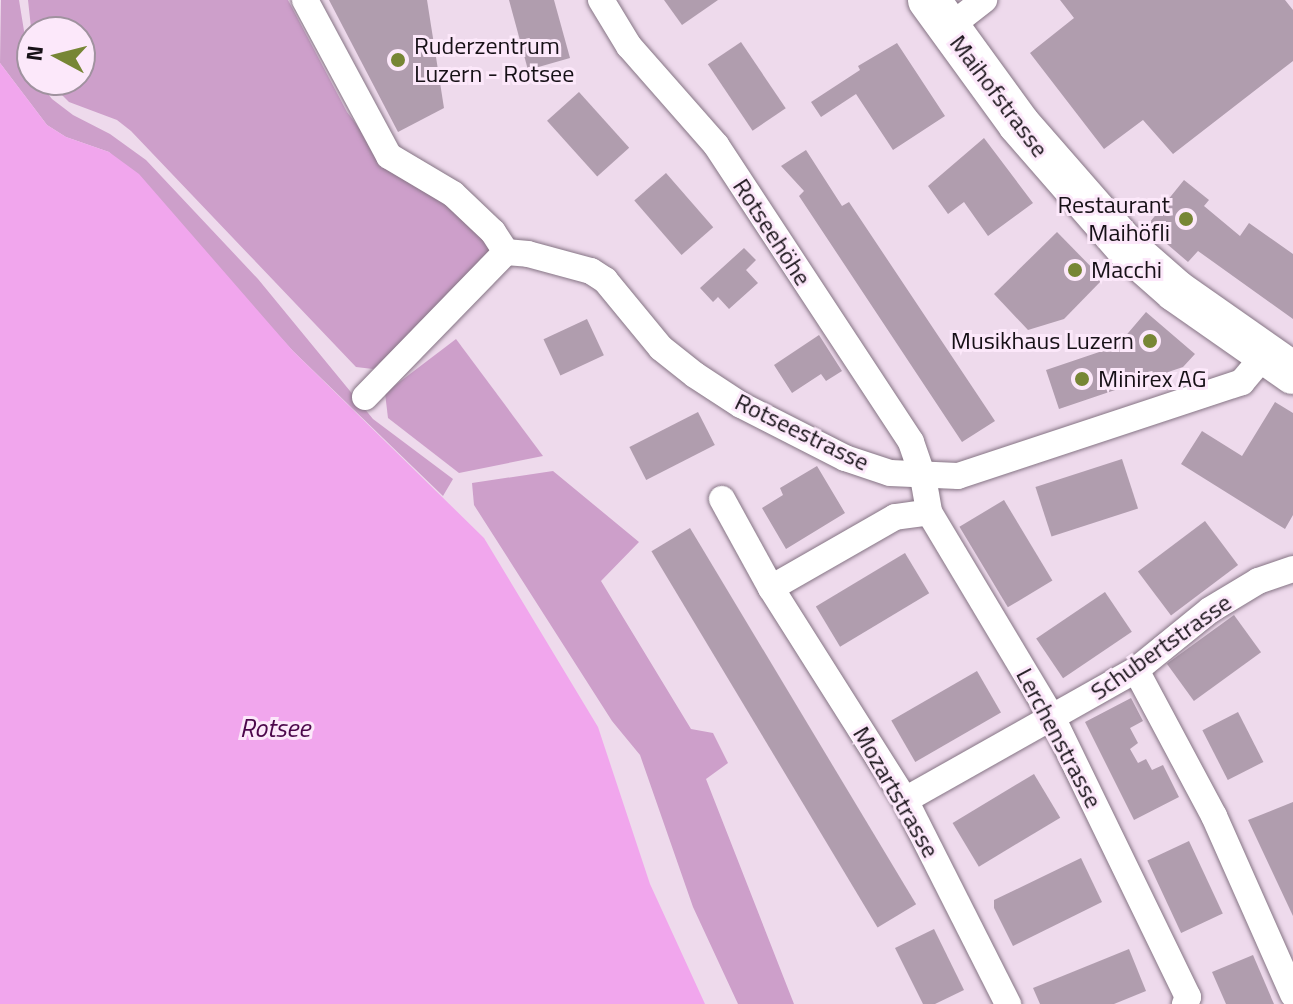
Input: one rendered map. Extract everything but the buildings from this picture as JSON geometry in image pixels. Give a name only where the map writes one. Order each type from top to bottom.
[{"type":"main road","name":"Maihofstrasse","points":[[938,14],[1059,172],[1127,248],[1176,291],[1279,364]]},
{"type":"street","points":[[305,0],[389,156],[453,194],[493,232],[506,252],[440,316],[365,397]]},
{"type":"street","name":"Rotseehöhe","points":[[601,0],[629,46],[716,145],[911,442],[923,477]]},
{"type":"street","points":[[938,14],[984,0]]},
{"type":"street","name":"Rotseestrasse","points":[[506,252],[528,254],[591,271],[605,280],[661,348],[695,375],[741,405],[845,458],[890,473],[923,477],[958,476],[1242,382],[1279,364]]},
{"type":"street","name":"Lerchenstrasse","points":[[923,477],[929,512],[1053,719],[1188,997],[1185,1004]]},
{"type":"street","name":"Mozartstrasse","points":[[722,499],[771,588],[905,800],[1008,1004]]},
{"type":"street","points":[[771,588],[895,517],[929,512]]},
{"type":"street","name":"Schubertstrasse","points":[[905,800],[1136,670],[1210,610],[1258,581],[1293,569]]},
{"type":"street","points":[[1136,670],[1214,816],[1293,994]]},
{"type":"shaded area","points":[[1,0],[19,0],[22,16],[16,16],[16,84],[0,63]]},
{"type":"shaded area","points":[[28,0],[288,0],[347,112],[373,146],[471,218],[491,248],[484,264],[385,362],[373,369],[356,367],[131,131],[117,120],[69,102],[63,96],[96,96],[96,16],[30,16]]},
{"type":"shaded area","points":[[25,96],[50,96],[73,115],[110,134],[146,160],[258,279],[373,419],[453,479],[443,496],[293,351],[109,152],[66,137],[47,125]]},
{"type":"shaded area","points":[[456,339],[543,456],[459,473],[388,418],[385,393]]},
{"type":"shaded area","points":[[553,471],[639,542],[601,581],[691,729],[713,733],[728,763],[706,779],[794,1004],[738,1004],[693,907],[640,755],[612,721],[474,505],[472,483]]},
{"type":"water","name":"Rotsee","points":[[0,63],[16,84],[16,96],[25,96],[47,125],[66,137],[109,152],[139,174],[293,351],[484,538],[598,727],[650,884],[705,1004],[0,1004]]},
{"type":"place","name":"Ruderzentrum Luzern - Rotsee","points":[[398,60]]},
{"type":"place","name":"Restaurant Maihöfli","points":[[1186,219]]},
{"type":"place","name":"Macchi","points":[[1075,270]]},
{"type":"place","name":"Musikhaus Luzern","points":[[1150,341]]},
{"type":"place","name":"Minirex AG","points":[[1082,379]]}]
